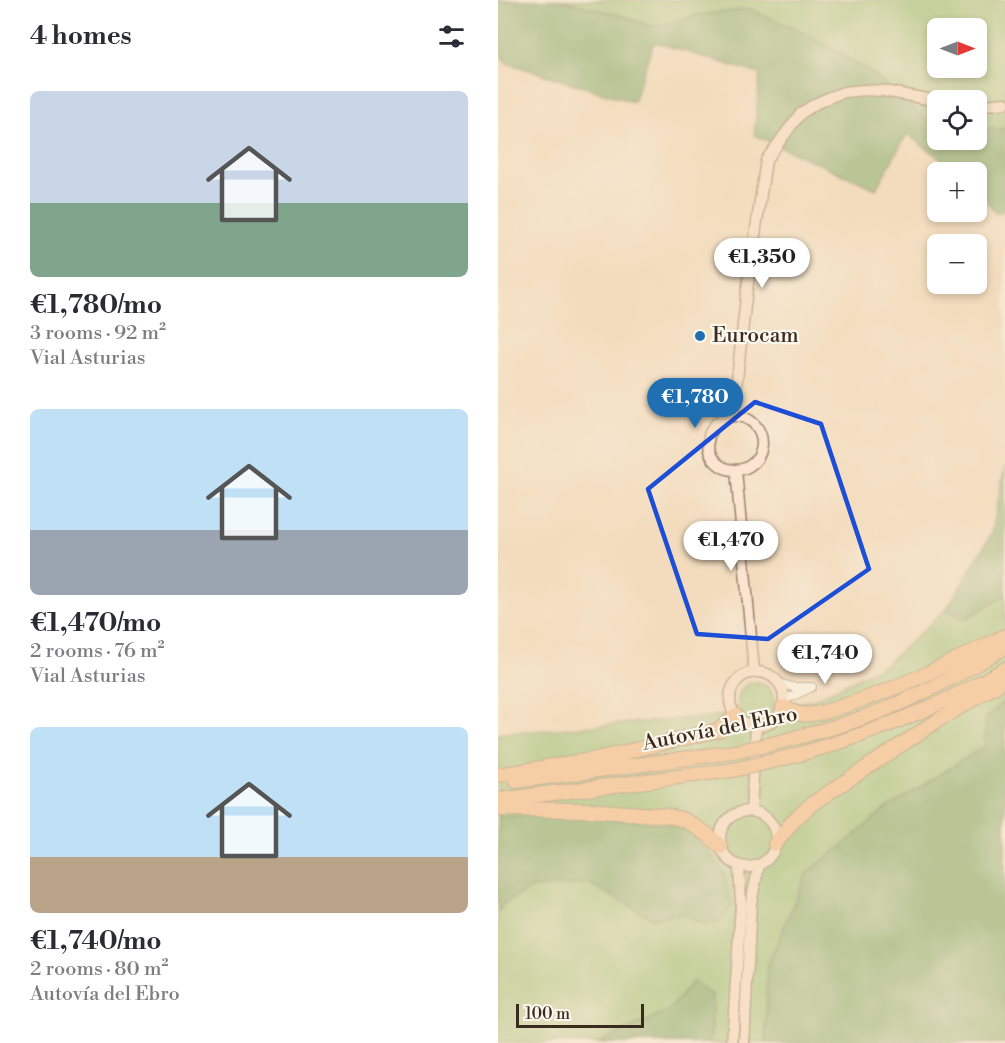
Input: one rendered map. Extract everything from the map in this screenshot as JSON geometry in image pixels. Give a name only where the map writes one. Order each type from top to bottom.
[{"type":"highway","points":[[783,703],[799,714],[810,714],[864,700],[926,674],[1005,636]]},
{"type":"highway","name":"Autovía del Ebro","points":[[498,783],[734,752],[772,744],[864,717],[917,695],[1005,647]]},
{"type":"highway","name":"Autovía del Ebro","points":[[498,800],[733,770],[773,761],[856,738],[922,712],[1005,669]]},
{"type":"highway","points":[[775,844],[794,820],[813,803],[937,721],[1005,680]]},
{"type":"highway","points":[[498,775],[596,759],[719,730],[736,716]]},
{"type":"highway","points":[[498,809],[588,810],[669,816],[685,820],[707,834],[721,847]]},
{"type":"street","points":[[733,416],[746,297],[766,160],[800,114],[830,97],[844,92],[874,90],[927,99]]},
{"type":"street","points":[[987,105],[1005,103]]},
{"type":"street","points":[[733,416],[743,417],[752,422],[759,431],[762,441],[755,460],[746,467],[736,470],[717,463],[710,454],[708,444],[709,434],[714,425],[723,418],[733,416]]},
{"type":"street","points":[[736,470],[754,671]]},
{"type":"street","points":[[754,671],[764,672],[779,683],[783,691],[783,703],[774,720],[765,725],[756,726],[743,722],[736,716],[730,700],[731,690],[740,677],[754,671]]},
{"type":"street","points":[[779,683],[792,687],[812,687],[783,703]]},
{"type":"street","points":[[751,811],[756,726]]},
{"type":"street","points":[[751,811],[769,821],[775,834],[775,844],[766,862],[749,868],[740,866],[725,856],[721,847],[721,831],[730,817],[751,811]]},
{"type":"street","points":[[744,1043],[751,903],[759,865]]},
{"type":"street","points":[[732,1043],[741,904],[740,866]]},
{"type":"highlighted area","points":[[755,402],[821,424],[869,569],[768,639],[697,634],[648,489]]},
{"type":"green space","points":[[498,0],[560,0],[623,16],[655,27],[698,15],[750,9],[817,39],[875,75],[927,120],[927,149],[907,134],[876,189],[754,135],[760,74],[654,42],[633,102],[507,63],[498,53]]},
{"type":"green space","points":[[560,0],[1005,0],[1005,129],[987,128],[987,90],[927,90],[927,121],[875,75],[817,39],[750,9],[698,15],[655,27],[623,16]]},
{"type":"green space","points":[[987,128],[1005,129],[1005,211],[995,213],[987,201],[987,162],[945,162],[928,150],[987,150]]},
{"type":"green space","points":[[1005,466],[1005,596],[963,620],[947,609],[992,533]]},
{"type":"green space","points":[[1005,596],[1005,700],[986,718],[985,746],[884,810],[807,873],[767,967],[766,1043],[709,1043],[712,1028],[712,996],[692,982],[669,1011],[598,1043],[498,1043],[498,914],[502,905],[532,888],[589,883],[652,918],[684,913],[700,923],[718,923],[498,816],[498,734],[718,716],[740,712],[738,699],[741,690],[747,684],[754,682],[762,683],[769,688],[773,696],[774,707],[813,700],[886,664],[947,609],[963,619]]},
{"type":"green space","points":[[1005,700],[1005,1043],[766,1043],[767,967],[807,873],[884,810],[985,746],[986,718]]},
{"type":"green space","points":[[573,815],[667,824],[694,834],[723,872],[732,905],[718,923],[700,923],[684,914],[652,918],[589,883],[532,888],[502,905],[498,914],[498,816]]},
{"type":"green space","points":[[692,982],[712,996],[712,1028],[709,1043],[598,1043],[669,1011]]},
{"type":"place","name":"Eurocam","points":[[700,336]]}]
